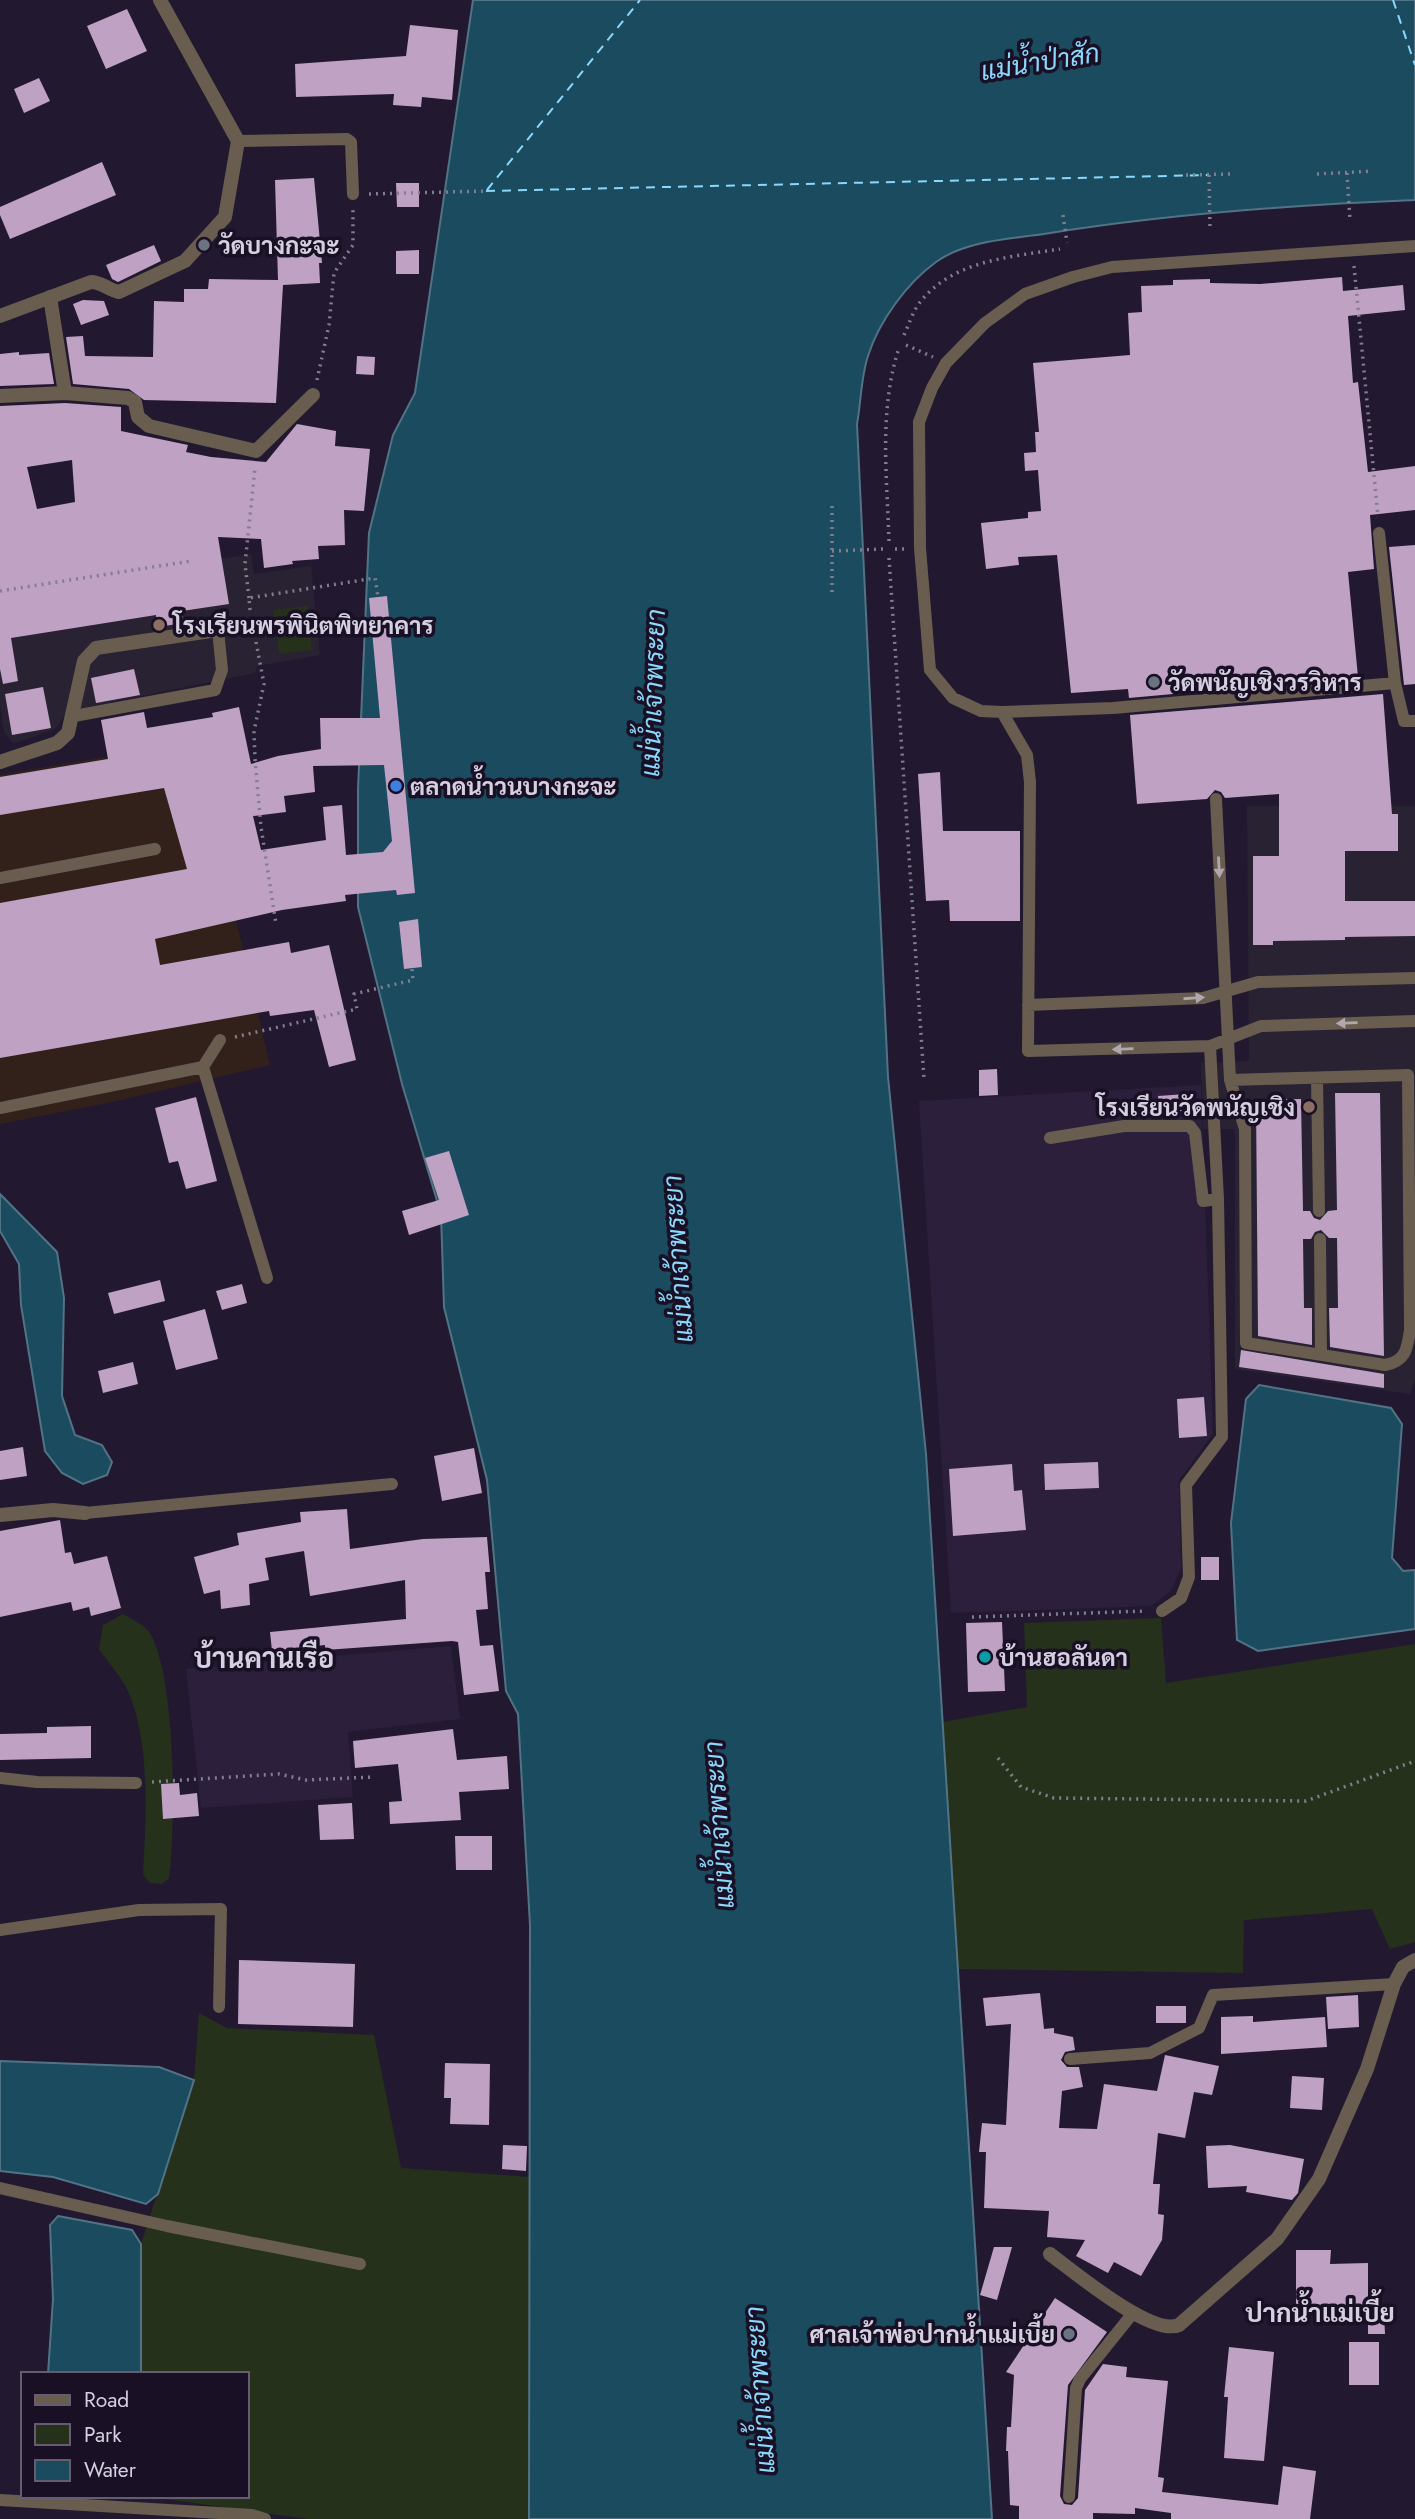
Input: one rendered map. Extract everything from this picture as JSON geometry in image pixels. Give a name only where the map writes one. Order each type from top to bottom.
[{"type":"street","points":[[0,316],[90,282],[100,282],[110,290],[119,292],[185,261],[225,216],[237,141],[160,0]]},
{"type":"street","points":[[50,297],[65,393]]},
{"type":"street","points":[[0,396],[65,393],[128,398],[135,402],[138,417],[149,426],[256,451],[313,396]]},
{"type":"street","points":[[1,758],[57,743],[68,733],[74,716],[84,661],[96,648],[251,625]]},
{"type":"street","points":[[0,1515],[53,1510],[85,1513]]},
{"type":"street","points":[[1049,2254],[1133,2313],[1163,2327],[1171,2329],[1179,2325],[1277,2239],[1319,2179],[1367,2069],[1394,1984],[1403,1967],[1415,1960]]},
{"type":"lane","points":[[237,141],[347,139],[351,142],[353,194]]},
{"type":"lane","points":[[1395,683],[1210,703],[1003,712],[981,711],[953,698],[930,670],[920,548],[919,422],[932,388],[946,363],[985,323],[1025,294],[1112,267],[1415,246]]},
{"type":"lane","points":[[1379,533],[1395,683],[1404,721],[1415,721]]},
{"type":"lane","points":[[74,716],[215,690],[222,670],[218,631]]},
{"type":"lane","points":[[1003,712],[1027,755],[1030,782],[1028,1051],[1210,1046],[1261,1026],[1415,1021]]},
{"type":"lane","points":[[1216,799],[1230,1080],[1245,1129],[1246,1343],[1385,1365],[1398,1363],[1407,1352],[1410,1330],[1408,1075],[1230,1080]]},
{"type":"lane","points":[[0,878],[155,849]]},
{"type":"lane","points":[[1028,1005],[1203,998],[1258,982],[1415,978]]},
{"type":"lane","points":[[0,1108],[203,1067],[220,1040]]},
{"type":"lane","points":[[1162,1611],[1181,1598],[1189,1577],[1186,1485],[1222,1437],[1218,1199],[1210,1046]]},
{"type":"lane","points":[[203,1067],[267,1278]]},
{"type":"lane","points":[[1317,1077],[1319,1211]]},
{"type":"lane","points":[[1050,1138],[1124,1126],[1190,1126],[1195,1133],[1203,1200],[1218,1199]]},
{"type":"lane","points":[[1320,1239],[1321,1355]]},
{"type":"lane","points":[[85,1513],[393,1485]]},
{"type":"lane","points":[[0,1778],[37,1782],[136,1783]]},
{"type":"lane","points":[[0,1930],[139,1910],[221,1909],[219,2007]]},
{"type":"lane","points":[[1070,2059],[1150,2053],[1199,2028],[1213,1995],[1394,1984]]},
{"type":"lane","points":[[0,2188],[167,2227],[360,2264]]},
{"type":"lane","points":[[1069,2497],[1076,2388],[1080,2379],[1133,2313]]},
{"type":"lane","points":[[0,2500],[252,2515],[265,2519]]},
{"type":"path","points":[[1347,172],[1350,220]]},
{"type":"path","points":[[1317,174],[1373,172]]},
{"type":"path","points":[[1186,175],[1230,174]]},
{"type":"path","points":[[1209,175],[1210,228]]},
{"type":"path","points":[[313,396],[329,325],[334,272],[353,245],[353,194],[486,191]]},
{"type":"path","points":[[1063,215],[1067,243]]},
{"type":"path","points":[[904,335],[920,302],[948,277],[985,262],[1059,249]]},
{"type":"path","points":[[1353,250],[1379,533]]},
{"type":"path","points":[[906,345],[946,363]]},
{"type":"path","points":[[889,541],[886,423],[889,380],[898,351]]},
{"type":"path","points":[[256,451],[245,564],[251,625],[264,684],[254,731],[255,761],[261,827],[276,924]]},
{"type":"path","points":[[832,506],[832,595]]},
{"type":"path","points":[[832,551],[884,550]]},
{"type":"path","points":[[890,558],[924,1079]]},
{"type":"path","points":[[0,591],[191,561]]},
{"type":"path","points":[[248,598],[375,578],[378,597]]},
{"type":"path","points":[[220,1040],[357,1009],[354,994],[413,980],[412,968]]},
{"type":"path","points":[[972,1617],[1162,1611]]},
{"type":"path","points":[[998,1758],[1021,1787],[1054,1798],[1306,1801],[1415,1760]]},
{"type":"path","points":[[136,1783],[279,1774],[306,1780],[373,1777]]},
{"type":"shaded area","name":"โรงเรียนพรพินิตพิทยาคาร","points":[[251,554],[254,574],[311,566],[320,655],[257,666],[255,673],[68,711],[55,729],[13,744],[4,732],[0,706],[0,594]]},
{"type":"shaded area","points":[[182,744],[223,864],[270,1065],[112,1102],[0,1124],[0,775]]},
{"type":"shaded area","name":"โรงเรียนวัดพนัญเชิง","points":[[1247,806],[1415,806],[1415,1379],[1410,1394],[1235,1369],[1235,1129],[1203,1129],[1201,1063],[1249,1061]]},
{"type":"shaded area","points":[[1201,1085],[1213,1434],[1179,1480],[1181,1568],[1171,1591],[1151,1606],[951,1613],[919,1101]]},
{"type":"shaded area","points":[[451,1646],[460,1719],[348,1732],[353,1797],[201,1808],[186,1669]]},
{"type":"green space","points":[[307,606],[312,650],[279,654],[273,610]]},
{"type":"green space","points":[[123,1614],[150,1633],[159,1654],[165,1683],[172,1752],[173,1824],[169,1878],[162,1884],[150,1883],[143,1875],[145,1780],[135,1710],[127,1689],[99,1649],[103,1625]]},
{"type":"green space","points":[[1161,1618],[1166,1683],[1415,1644],[1415,1942],[1390,1949],[1372,1909],[1244,1920],[1243,1973],[958,1969],[943,1722],[1027,1707],[1024,1623]]},
{"type":"green space","points":[[199,2013],[227,2028],[374,2035],[401,2168],[530,2177],[529,2519],[308,2519],[158,2498],[248,2498],[248,2372],[141,2372],[141,2244],[194,2080]]},
{"type":"water","points":[[473,0],[1415,0],[1415,200],[1183,216],[1002,240],[960,249],[925,271],[895,304],[873,343],[864,372],[857,424],[888,1077],[926,1454],[992,2519],[529,2519],[530,1925],[518,1714],[506,1691],[487,1480],[444,1307],[441,1214],[402,1084],[358,907],[358,789],[369,533],[393,435],[415,393]]},
{"type":"water","points":[[0,1194],[57,1252],[64,1298],[62,1396],[75,1435],[102,1445],[112,1462],[107,1475],[83,1484],[62,1473],[45,1451],[21,1305],[19,1264],[0,1231]]},
{"type":"water","points":[[1259,1385],[1391,1408],[1402,1424],[1392,1558],[1403,1571],[1415,1570],[1415,1629],[1258,1651],[1237,1640],[1231,1523],[1246,1399]]},
{"type":"water","points":[[0,2061],[159,2067],[194,2080],[158,2194],[146,2204],[53,2177],[0,2171]]},
{"type":"water","points":[[58,2216],[132,2230],[141,2244],[141,2372],[48,2372],[53,2299],[50,2225]]},
{"type":"building","points":[[127,9],[147,51],[106,69],[87,26]]},
{"type":"building","points":[[410,25],[458,30],[452,100],[422,97],[421,107],[393,105],[394,94],[296,97],[295,64],[406,56]]},
{"type":"building","points":[[39,78],[50,101],[24,113],[14,89]]},
{"type":"building","points":[[102,162],[116,195],[10,239],[0,215],[0,207]]},
{"type":"building","points":[[314,178],[322,263],[319,263],[320,283],[283,285],[276,403],[144,400],[129,389],[73,384],[66,337],[83,336],[85,356],[153,357],[154,301],[184,302],[184,289],[208,289],[209,279],[278,280],[275,180]]},
{"type":"building","points":[[396,183],[419,183],[419,207],[397,207]]},
{"type":"building","points":[[154,245],[161,261],[118,282],[112,279],[106,265]]},
{"type":"building","points":[[419,250],[419,274],[396,274],[396,251]]},
{"type":"building","points":[[1342,277],[1343,291],[1403,285],[1405,310],[1348,316],[1353,383],[1358,382],[1368,472],[1415,466],[1415,510],[1370,515],[1374,569],[1348,572],[1358,677],[1129,698],[1128,689],[1071,693],[1057,555],[1018,557],[1019,565],[986,569],[981,523],[1028,518],[1028,512],[1041,511],[1038,470],[1025,471],[1024,453],[1036,452],[1035,432],[1039,432],[1033,363],[1130,355],[1128,313],[1142,312],[1141,286],[1173,285],[1173,280],[1210,279],[1210,283],[1260,284]]},
{"type":"building","points":[[83,300],[104,301],[109,315],[81,325],[73,304]]},
{"type":"building","points":[[19,352],[19,355],[49,353],[54,384],[0,386],[0,354]]},
{"type":"building","points":[[357,356],[375,357],[374,375],[356,374]]},
{"type":"building","points":[[65,403],[121,407],[121,431],[188,445],[186,452],[266,462],[297,424],[336,431],[335,446],[370,449],[364,511],[344,510],[345,545],[318,546],[319,559],[292,561],[293,564],[264,568],[261,539],[218,537],[229,604],[182,611],[184,623],[158,627],[156,615],[11,638],[18,681],[3,684],[0,669],[0,406]],"holes":[[[72,460],[75,502],[37,509],[27,467]]]},
{"type":"building","points":[[1415,545],[1415,684],[1404,685],[1389,547]]},
{"type":"building","points":[[387,596],[415,893],[397,895],[396,890],[345,895],[346,901],[282,910],[155,939],[160,965],[289,942],[291,953],[329,945],[356,1060],[329,1067],[314,1010],[270,1016],[269,1011],[0,1058],[0,903],[187,869],[164,788],[0,815],[0,777],[108,759],[101,720],[144,712],[147,728],[213,717],[212,713],[239,707],[251,764],[278,756],[321,749],[320,718],[380,718],[369,598]],"holes":[[[384,765],[392,841],[383,852],[346,855],[342,805],[323,807],[326,840],[261,850],[253,816],[286,812],[284,796],[315,792],[313,766]]]},
{"type":"building","points":[[134,669],[140,695],[96,703],[91,678]]},
{"type":"building","points":[[43,687],[51,728],[12,735],[5,694]]},
{"type":"building","points":[[1383,694],[1392,814],[1398,814],[1398,851],[1345,851],[1345,901],[1415,901],[1415,936],[1273,941],[1273,945],[1253,945],[1253,856],[1279,856],[1279,794],[1225,798],[1221,792],[1215,790],[1207,799],[1137,804],[1130,715]]},
{"type":"building","points":[[940,772],[943,831],[1020,831],[1020,921],[950,921],[949,900],[926,901],[918,774]]},
{"type":"building","points":[[418,919],[422,967],[404,969],[399,922]]},
{"type":"building","points":[[997,1069],[998,1095],[979,1096],[979,1070]]},
{"type":"building","points":[[1335,1093],[1380,1093],[1384,1356],[1330,1347],[1329,1308],[1338,1308],[1337,1238],[1329,1238],[1321,1230],[1315,1232],[1311,1239],[1303,1239],[1304,1308],[1312,1308],[1312,1345],[1258,1336],[1256,1100],[1301,1099],[1303,1211],[1310,1211],[1314,1218],[1320,1220],[1328,1211],[1337,1210]]},
{"type":"building","points":[[1186,1094],[1187,1111],[1159,1112],[1158,1096]]},
{"type":"building","points":[[196,1097],[217,1181],[186,1189],[178,1161],[169,1163],[155,1108]]},
{"type":"building","points":[[449,1151],[469,1215],[409,1235],[402,1211],[439,1200],[425,1158]]},
{"type":"building","points":[[160,1280],[165,1301],[114,1314],[108,1293]]},
{"type":"building","points":[[242,1284],[247,1303],[222,1310],[216,1291]]},
{"type":"building","points":[[205,1309],[218,1359],[176,1370],[163,1321]]},
{"type":"building","points":[[1241,1350],[1384,1374],[1384,1388],[1239,1367]]},
{"type":"building","points":[[133,1362],[138,1384],[103,1393],[98,1371]]},
{"type":"building","points":[[1204,1397],[1207,1436],[1179,1438],[1177,1399]]},
{"type":"building","points":[[23,1447],[27,1476],[0,1480],[0,1451]]},
{"type":"building","points":[[474,1448],[482,1493],[442,1501],[434,1456]]},
{"type":"building","points":[[1098,1462],[1099,1488],[1045,1490],[1044,1464]]},
{"type":"building","points":[[1012,1464],[1014,1491],[1022,1490],[1026,1530],[953,1536],[949,1469]]},
{"type":"building","points":[[347,1509],[350,1549],[423,1539],[487,1537],[490,1572],[485,1572],[488,1609],[476,1610],[480,1646],[493,1645],[499,1691],[464,1695],[458,1642],[325,1650],[325,1645],[272,1651],[270,1632],[406,1619],[405,1580],[310,1596],[304,1551],[265,1558],[269,1580],[249,1584],[250,1605],[221,1609],[220,1590],[204,1594],[194,1557],[239,1545],[237,1533],[301,1522],[300,1512]]},
{"type":"building","points":[[60,1520],[65,1553],[71,1552],[74,1564],[107,1556],[121,1608],[91,1616],[89,1607],[73,1611],[71,1602],[0,1617],[0,1531]]},
{"type":"building","points":[[1201,1557],[1219,1557],[1219,1580],[1201,1580]]},
{"type":"building","name":"บ้านฮอลันดา","points":[[1002,1622],[1005,1691],[968,1692],[966,1623]]},
{"type":"building","points":[[91,1726],[91,1758],[0,1760],[0,1734],[47,1733],[47,1727]]},
{"type":"building","points":[[453,1729],[457,1760],[507,1756],[509,1789],[459,1792],[461,1820],[390,1824],[389,1802],[402,1801],[398,1764],[355,1768],[353,1741]]},
{"type":"building","points":[[179,1783],[180,1795],[197,1793],[199,1816],[163,1819],[161,1784]]},
{"type":"building","points":[[352,1803],[354,1839],[320,1840],[318,1805]]},
{"type":"building","points":[[455,1836],[492,1836],[492,1870],[456,1870]]},
{"type":"building","points":[[239,1960],[355,1964],[353,2027],[238,2024]]},
{"type":"building","points":[[1040,1993],[1044,2029],[1054,2028],[1054,2033],[1073,2037],[1075,2050],[1065,2052],[1061,2060],[1067,2067],[1079,2067],[1083,2087],[1062,2091],[1059,2128],[1097,2129],[1104,2084],[1157,2091],[1165,2055],[1219,2066],[1212,2095],[1194,2092],[1185,2138],[1158,2133],[1153,2184],[1160,2184],[1158,2214],[1164,2215],[1162,2240],[1141,2276],[1114,2262],[1108,2273],[1076,2256],[1085,2240],[1047,2237],[1049,2211],[984,2208],[986,2152],[979,2152],[982,2123],[1006,2125],[1011,2024],[986,2026],[983,1998]]},
{"type":"building","points":[[1358,1995],[1359,2027],[1328,2029],[1326,1997]]},
{"type":"building","points":[[1156,2006],[1186,2006],[1186,2023],[1156,2023]]},
{"type":"building","points":[[1253,2016],[1253,2022],[1325,2017],[1327,2047],[1221,2054],[1221,2017]]},
{"type":"building","points":[[445,2063],[490,2064],[489,2125],[450,2124],[451,2098],[444,2098]]},
{"type":"building","points":[[1292,2076],[1324,2078],[1322,2110],[1290,2108]]},
{"type":"building","points":[[503,2145],[527,2146],[526,2171],[502,2169]]},
{"type":"building","points":[[1230,2145],[1304,2159],[1298,2193],[1292,2200],[1246,2192],[1247,2186],[1208,2188],[1206,2146]]},
{"type":"building","points":[[994,2247],[1012,2247],[997,2300],[980,2295]]},
{"type":"building","points":[[1296,2250],[1331,2250],[1330,2264],[1368,2263],[1368,2306],[1296,2304]]},
{"type":"building","points":[[1055,2298],[1107,2332],[1068,2385],[1060,2496],[1064,2504],[1072,2505],[1078,2498],[1085,2390],[1103,2364],[1127,2367],[1126,2377],[1168,2381],[1158,2477],[1164,2478],[1162,2492],[1278,2505],[1283,2466],[1316,2471],[1310,2519],[1171,2519],[1171,2513],[1135,2508],[1135,2514],[1093,2513],[1093,2519],[1019,2519],[1019,2506],[1010,2505],[1006,2451],[1007,2427],[1011,2427],[1014,2375],[1006,2372]]},
{"type":"building","points":[[1384,2313],[1385,2334],[1368,2334],[1368,2314]]},
{"type":"building","points":[[1349,2342],[1379,2342],[1379,2385],[1349,2385]]},
{"type":"building","points":[[1229,2347],[1274,2352],[1264,2461],[1224,2458],[1228,2397],[1224,2397]]},
{"type":"ferry route","points":[[487,190],[640,0]]},
{"type":"ferry route","points":[[1393,0],[1415,65]]},
{"type":"ferry route","points":[[486,191],[1209,175]]},
{"type":"place","name":"วัดบางกะจะ","points":[[204,245]]},
{"type":"place","name":"โรงเรียนพรพินิตพิทยาคาร","points":[[159,625]]},
{"type":"place","name":"วัดพนัญเชิงวรวิหาร","points":[[1154,682]]},
{"type":"place","name":"ตลาดน้ำวนบางกะจะ","points":[[396,786]]},
{"type":"place","name":"โรงเรียนวัดพนัญเชิง","points":[[1309,1107]]},
{"type":"place","name":"บ้านฮอลันดา","points":[[985,1657]]},
{"type":"place","name":"ศาลเจ้าพ่อปากน้ำแม่เบี้ย","points":[[1069,2334]]},
{"type":"district","name":"บ้านคานเรือ","points":[[264,1658]]},
{"type":"district","name":"ปากน้ำแม่เบี้ย","points":[[1320,2313]]},
{"type":"water label","name":"แม่น้ำป่าสัก","points":[[1040,62]]},
{"type":"water label","name":"แม่น้ำเจ้าพระยา","points":[[653,693]]},
{"type":"water label","name":"แม่น้ำเจ้าพระยา","points":[[678,1259]]},
{"type":"water label","name":"แม่น้ำเจ้าพระยา","points":[[719,1825]]},
{"type":"water label","name":"แม่น้ำเจ้าพระยา","points":[[760,2390]]}]
